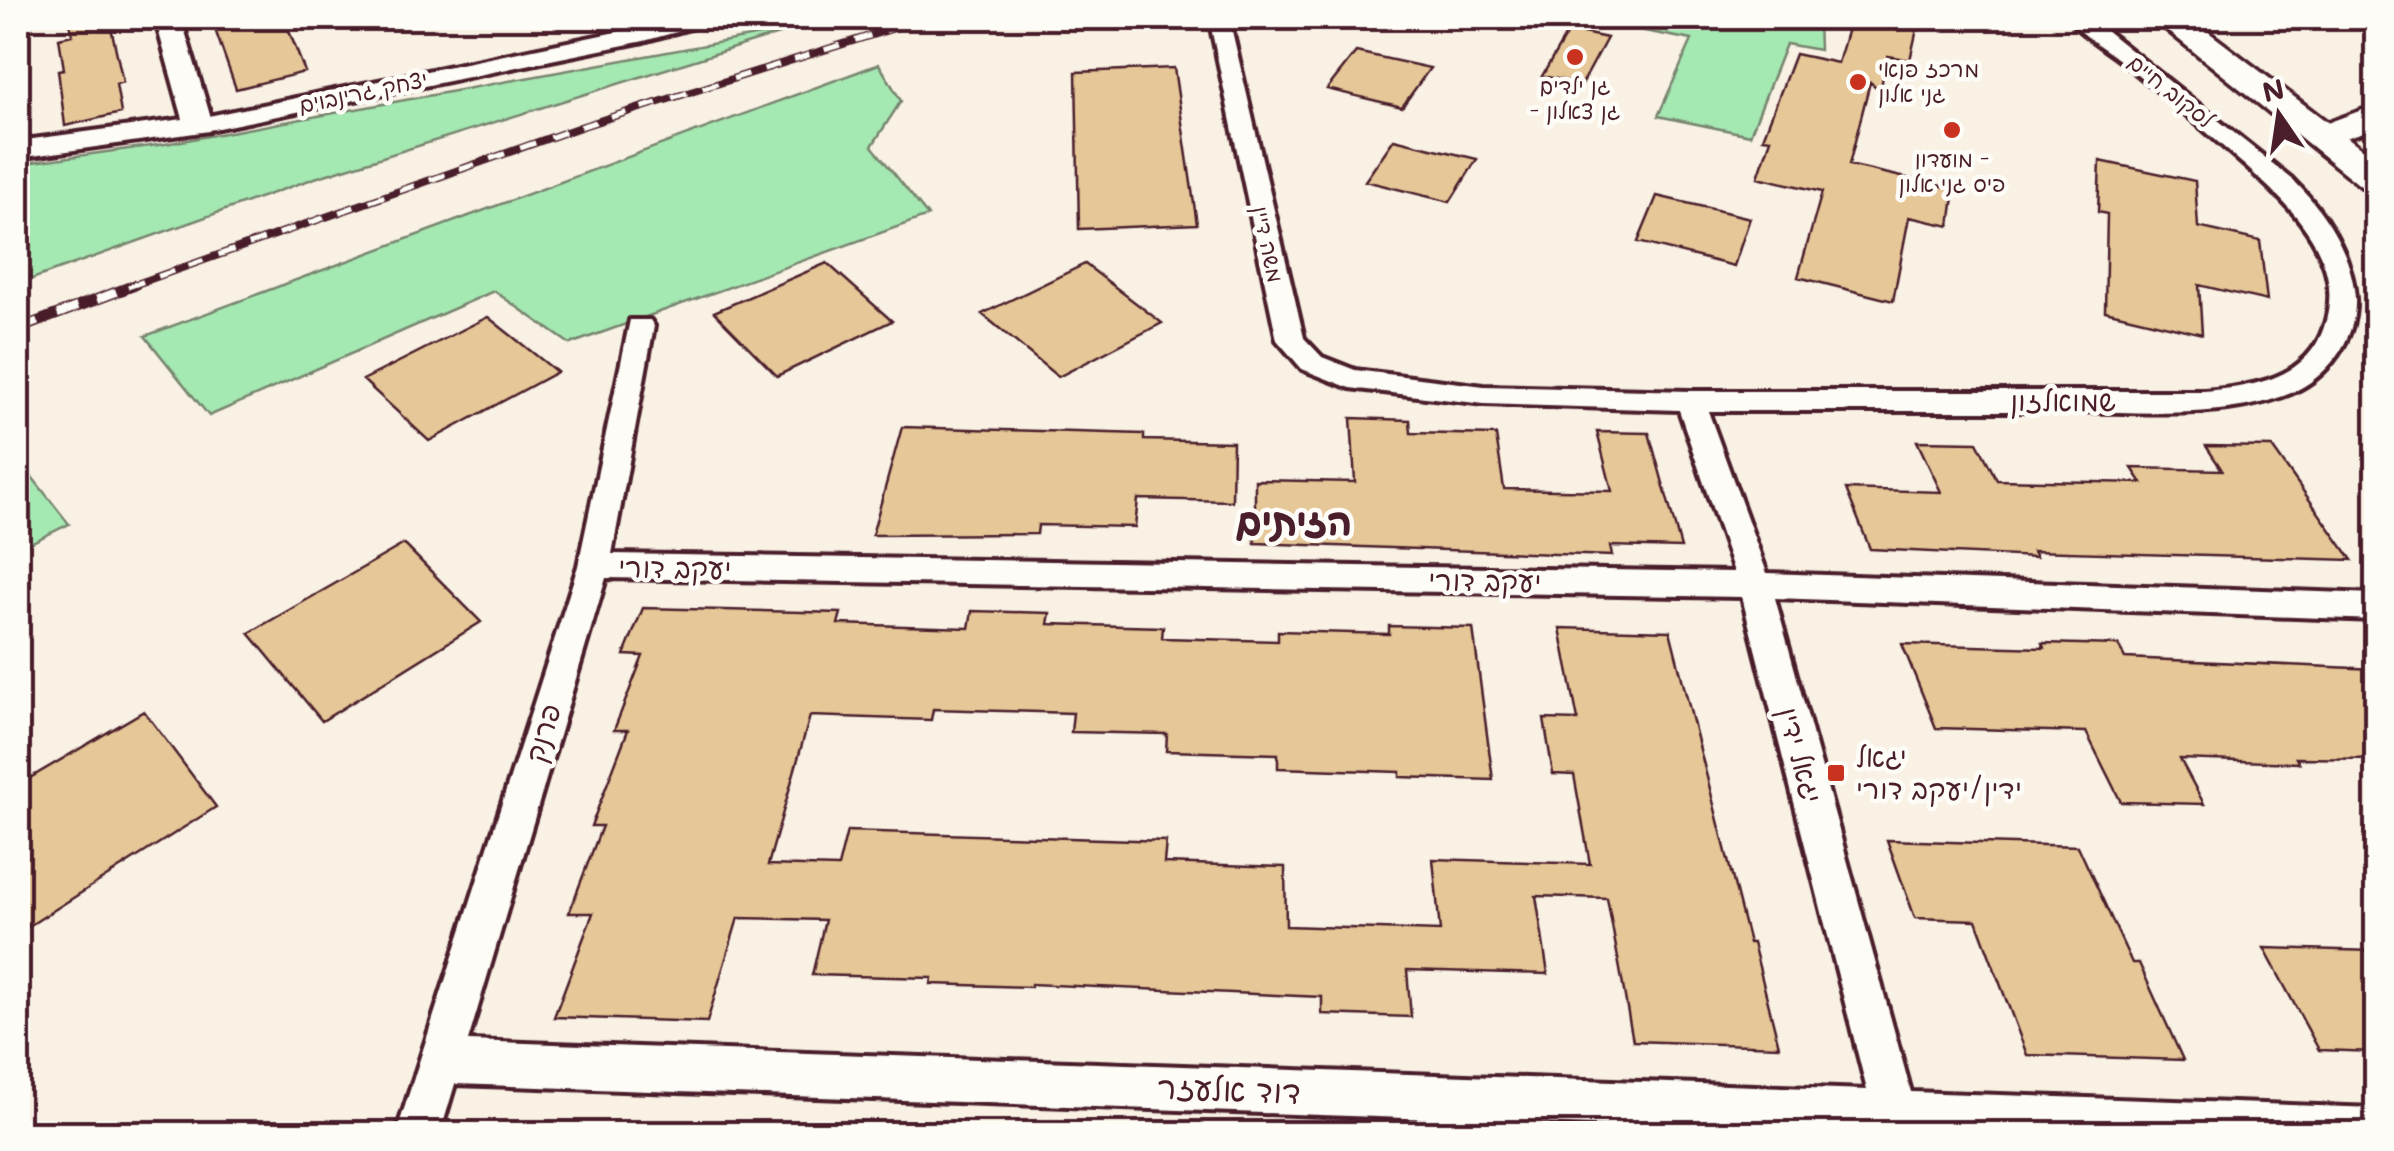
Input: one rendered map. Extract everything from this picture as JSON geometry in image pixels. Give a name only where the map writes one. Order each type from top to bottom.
[{"type":"highway","points":[[2170,18],[2376,178]]},
{"type":"highway","points":[[2330,96],[2373,130]]},
{"type":"main road","points":[[2323,136],[2373,130]]},
{"type":"street","points":[[168,18],[198,125]]},
{"type":"street","name":"יצחק גרינבוים","points":[[18,150],[198,125],[638,26],[705,18]]},
{"type":"street","name":"משה דיין","points":[[1219,18],[1291,340],[1312,363],[1350,379],[1410,389],[1690,401]]},
{"type":"street","name":"לסקוב חיים","points":[[2078,18],[2174,92],[2296,197],[2337,260]]},
{"type":"street","name":"שמואלזון","points":[[1690,401],[2204,401],[2248,396],[2281,388],[2323,360],[2340,325],[2337,260]]},
{"type":"street","name":"פרנק","points":[[418,1134],[594,566],[640,326]]},
{"type":"street","name":"יגאל ידין","points":[[1690,401],[1755,585],[1894,1114]]},
{"type":"street","name":"יעקב דורי","points":[[594,566],[1755,585],[2376,608]]},
{"type":"street","name":"דוד אלעזר","points":[[442,1062],[2376,1130]]},
{"type":"green space","points":[[1576,18],[1818,18],[1819,50],[1786,44],[1750,135],[1658,116],[1692,40]]},
{"type":"green space","points":[[798,28],[315,178],[18,284],[18,164],[165,144]]},
{"type":"green space","points":[[879,64],[901,101],[872,146],[928,216],[570,344],[494,291],[209,416],[145,336]]},
{"type":"green space","points":[[18,459],[69,524],[18,549]]},
{"type":"building","points":[[69,18],[109,18],[123,82],[116,84],[121,113],[65,126],[58,70],[64,69],[59,38],[72,35]]},
{"type":"building","points":[[211,18],[284,18],[305,72],[236,89]]},
{"type":"building","points":[[1851,18],[1917,29],[1910,60],[1888,56],[1880,90],[1870,82],[1849,165],[1955,189],[1950,226],[1909,217],[1893,301],[1798,277],[1822,192],[1758,177],[1771,139],[1763,138],[1795,54],[1838,63]]},
{"type":"building","name":"גן ילדים - גן צאלון","points":[[1569,30],[1607,38],[1582,84],[1542,76]]},
{"type":"building","points":[[1356,52],[1430,68],[1402,107],[1327,89]]},
{"type":"building","points":[[1174,68],[1197,224],[1079,229],[1076,72]]},
{"type":"building","points":[[1394,139],[1477,159],[1450,202],[1365,181]]},
{"type":"building","points":[[2100,161],[2195,181],[2198,227],[2260,241],[2267,301],[2199,285],[2202,334],[2105,311],[2107,214],[2098,212]]},
{"type":"building","points":[[1657,196],[1750,218],[1734,266],[1638,242]]},
{"type":"building","points":[[827,263],[892,321],[777,376],[714,312]]},
{"type":"building","points":[[1085,264],[1162,323],[1058,377],[982,314]]},
{"type":"building","points":[[488,317],[557,372],[429,441],[363,380]]},
{"type":"building","points":[[1351,418],[1410,420],[1411,433],[1496,435],[1504,489],[1612,491],[1597,432],[1649,433],[1681,548],[1610,546],[1612,556],[1255,543],[1255,480],[1355,482]]},
{"type":"building","points":[[902,427],[1144,434],[1144,440],[1233,442],[1232,501],[1138,499],[1135,527],[1038,525],[1037,534],[872,535]]},
{"type":"building","points":[[1917,441],[1977,442],[1997,480],[2142,483],[2132,468],[2222,470],[2206,446],[2272,447],[2352,560],[2033,551],[2036,557],[1870,549],[1846,489],[1941,492]]},
{"type":"building","points":[[404,544],[481,622],[322,721],[249,633]]},
{"type":"building","points":[[643,608],[841,613],[838,624],[969,628],[972,611],[1050,613],[1048,624],[1163,627],[1162,638],[1278,641],[1278,631],[1389,634],[1389,626],[1473,628],[1493,780],[1278,768],[1278,754],[1166,751],[1167,734],[1071,732],[1073,713],[933,709],[931,720],[810,716],[768,865],[838,867],[847,831],[1166,841],[1164,863],[1285,867],[1286,926],[1440,931],[1433,859],[1590,864],[1574,775],[1553,774],[1544,719],[1578,720],[1560,628],[1670,631],[1779,1046],[1633,1041],[1607,898],[1536,896],[1548,974],[1407,970],[1411,1017],[1322,1014],[1322,997],[1031,984],[931,984],[932,978],[812,975],[825,920],[738,918],[707,1022],[554,1017],[593,913],[569,913],[602,826],[591,826],[628,730],[614,730],[643,656],[624,655]]},
{"type":"building","points":[[2042,643],[2118,645],[2125,658],[2376,669],[2376,759],[2296,758],[2299,763],[2180,759],[2204,804],[2121,802],[2086,732],[1936,728],[1902,644],[2044,648]]},
{"type":"building","points":[[144,711],[216,807],[18,933],[18,785]]},
{"type":"building","points":[[1887,840],[2078,846],[2132,963],[2139,963],[2183,1060],[2027,1055],[1976,920],[1915,918]]},
{"type":"building","points":[[2264,948],[2376,951],[2376,1052],[2319,1050]]},
{"type":"railway","points":[[128,287],[583,126],[926,18]]},
{"type":"railway","points":[[18,329],[135,285]]},
{"type":"place","name":"גן ילדים - גן צאלון","points":[[1575,57]]},
{"type":"place","name":"מרכז פנאי גני אלון","points":[[1858,82]]},
{"type":"place","name":"מועדון - פיס גני אלון","points":[[1952,130]]},
{"type":"place","name":"יגאל ידין/יעקב דורי","points":[[1836,773]]},
{"type":"district","name":"הזיתים","points":[[1294,522]]}]
